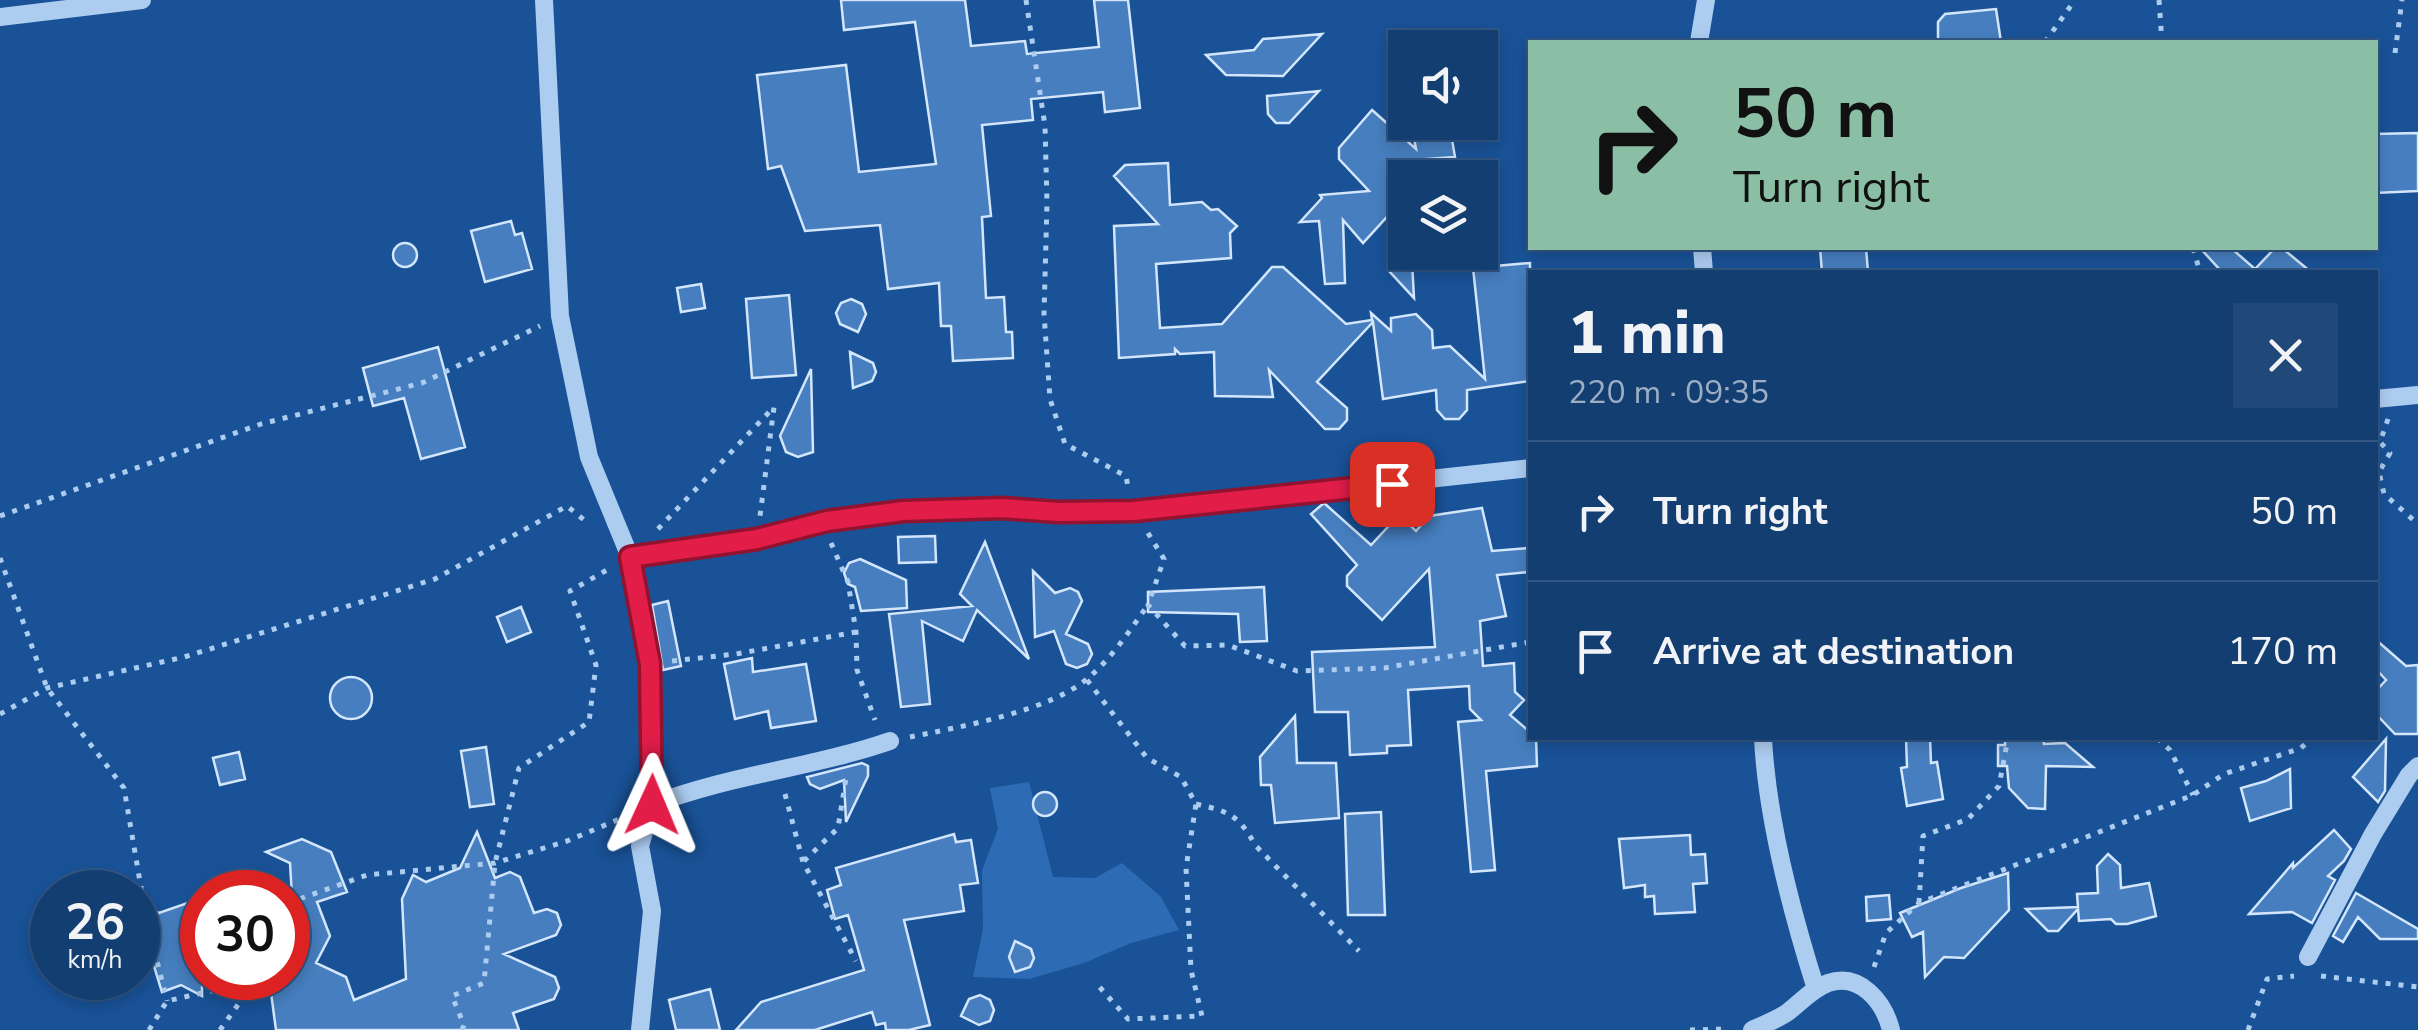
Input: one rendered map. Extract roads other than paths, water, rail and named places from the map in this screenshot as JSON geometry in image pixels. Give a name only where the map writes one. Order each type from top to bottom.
[{"type":"street","points":[[0,17],[142,0]]},
{"type":"street","points":[[544,0],[560,316],[590,457],[630,557],[650,664],[652,805],[640,846],[652,911],[640,1030]]},
{"type":"street","points":[[1699,40],[1706,0]]},
{"type":"street","points":[[2378,399],[2418,395]]},
{"type":"street","points":[[630,557],[757,539],[827,521],[903,511],[1134,511],[1528,468]]},
{"type":"street","points":[[652,805],[687,793],[849,755],[890,740]]},
{"type":"street","points":[[1763,740],[1767,784],[1794,918],[1816,989]]},
{"type":"street","points":[[2308,957],[2373,834],[2418,766]]},
{"type":"street","points":[[1752,1030],[1784,1015],[1816,989],[1833,981],[1868,990],[1879,999],[1891,1030]]}]
